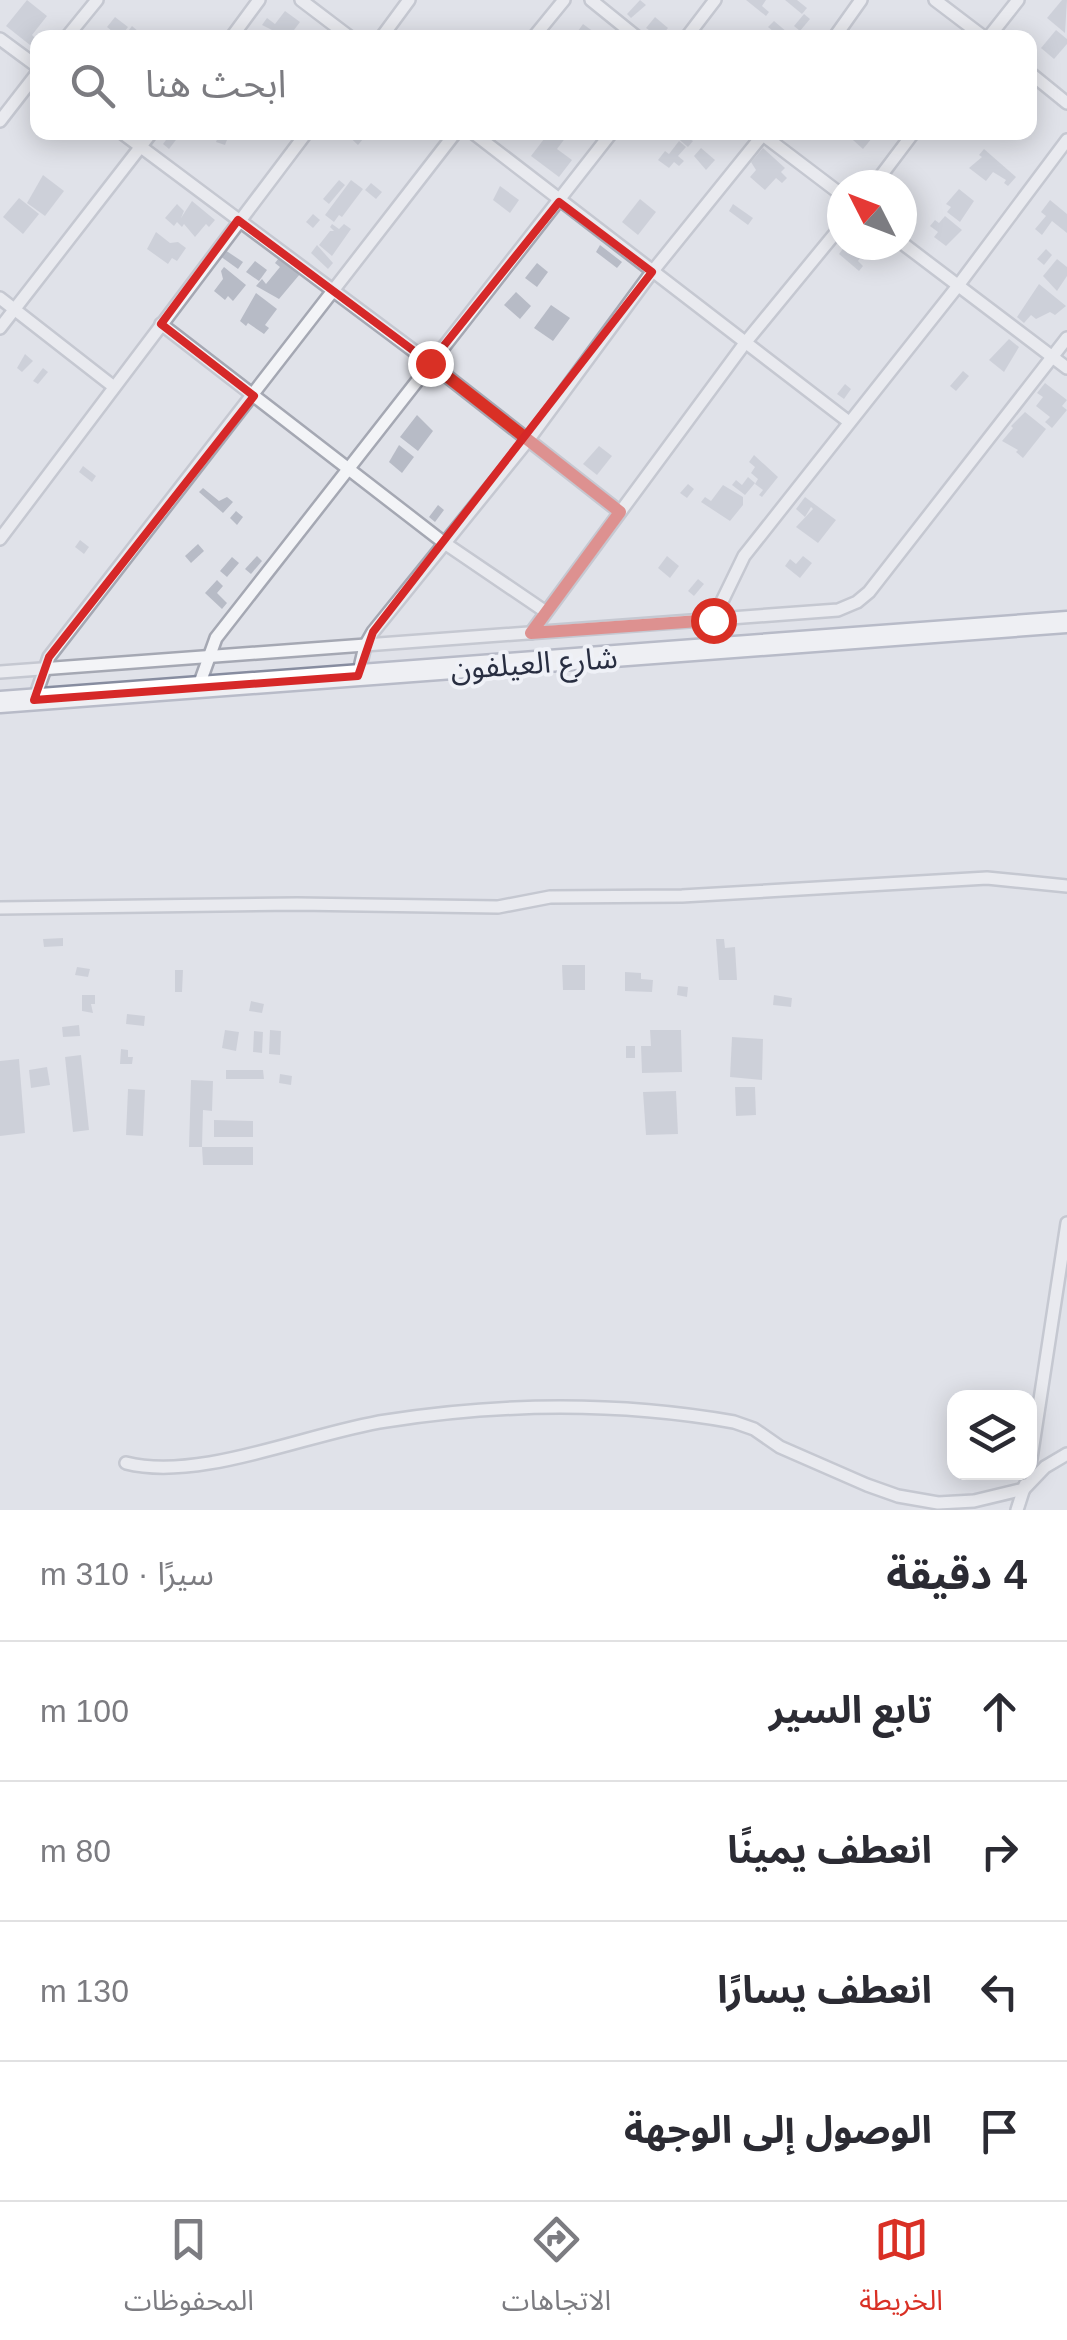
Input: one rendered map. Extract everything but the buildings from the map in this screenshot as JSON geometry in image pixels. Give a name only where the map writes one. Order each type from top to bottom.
[{"type":"highway","name":"شارع العيلفون","points":[[0,702],[1067,622]]},
{"type":"street","points":[[73,30],[98,0]]},
{"type":"street","points":[[237,30],[259,0]]},
{"type":"street","points":[[300,0],[340,30]]},
{"type":"street","points":[[388,30],[410,0]]},
{"type":"street","points":[[540,30],[564,0]]},
{"type":"street","points":[[590,0],[628,30]]},
{"type":"street","points":[[692,30],[715,0]]},
{"type":"street","points":[[840,30],[861,0]]},
{"type":"street","points":[[935,0],[975,30]]},
{"type":"street","points":[[993,30],[1018,0]]},
{"type":"street","points":[[0,38],[30,62]]},
{"type":"street","points":[[1037,79],[1067,103]]},
{"type":"street","points":[[0,121],[30,80]]},
{"type":"street","points":[[131,140],[430,363],[620,512]]},
{"type":"street","points":[[0,328],[146,140]]},
{"type":"street","points":[[0,539],[301,140]]},
{"type":"street","points":[[34,700],[50,657],[450,140]]},
{"type":"street","points":[[482,140],[849,422]]},
{"type":"street","points":[[198,688],[216,638],[606,140]]},
{"type":"street","points":[[358,676],[365,646],[757,140]]},
{"type":"street","points":[[770,140],[827,184]]},
{"type":"street","points":[[885,170],[908,140]]},
{"type":"street","points":[[713,620],[744,556],[1067,140]]},
{"type":"street","points":[[531,633],[746,342],[827,243]]},
{"type":"street","points":[[917,254],[1067,368]]},
{"type":"street","points":[[0,298],[114,387]]},
{"type":"street","points":[[161,324],[443,542],[546,612]]},
{"type":"street","points":[[0,672],[828,612],[848,607],[863,598],[1067,338]]},
{"type":"street","points":[[0,908],[297,904],[498,907],[550,896],[682,896],[987,878],[1067,886]]},
{"type":"street","points":[[1037,1417],[1067,1224]]},
{"type":"street","points":[[126,1463],[158,1468],[210,1461],[384,1421],[596,1406],[720,1419],[748,1426],[780,1448],[898,1496],[955,1502],[1024,1489],[1045,1467],[1067,1454]]},
{"type":"street","points":[[1017,1510],[1026,1480]]},
{"type":"highlighted area","points":[[559,202],[652,272],[373,632],[358,676],[34,700],[49,657],[254,396],[161,324],[238,220],[430,363]]},
{"type":"route","points":[[430,363],[620,512],[531,633],[713,620]]}]
